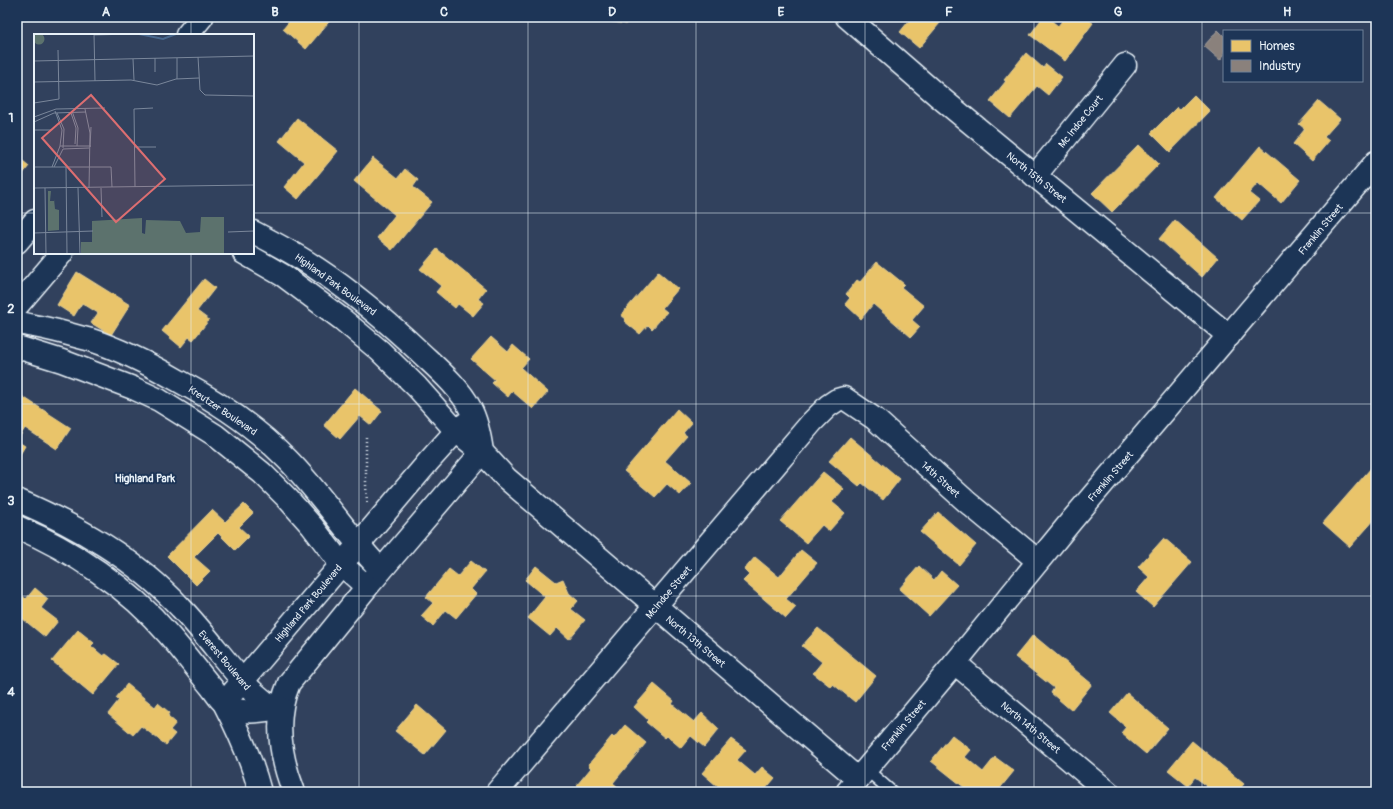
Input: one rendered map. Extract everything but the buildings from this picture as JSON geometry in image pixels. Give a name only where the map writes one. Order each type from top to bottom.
[{"type":"street","points":[[188,34],[202,17]]},
{"type":"street","name":"North 15th Street","points":[[849,18],[1035,176],[1229,336]]},
{"type":"street","name":"Mc Indoe Court","points":[[1035,176],[1125,65]]},
{"type":"street","name":"Franklin Street","points":[[857,780],[1072,520],[1376,162]]},
{"type":"street","points":[[17,242],[34,222]]},
{"type":"street","name":"Highland Park Boulevard","points":[[254,233],[318,269],[378,313],[430,362],[448,380],[470,408],[474,418],[482,452]]},
{"type":"street","points":[[17,306],[61,254]]},
{"type":"street","points":[[246,254],[284,276],[367,339],[418,386],[456,431],[482,452],[381,570],[289,683],[284,695],[279,721],[281,741],[294,792]]},
{"type":"street","name":"Kreutzer Boulevard","points":[[17,322],[92,341],[127,354],[164,372],[207,396],[254,430],[286,458],[312,486],[358,544],[381,570]]},
{"type":"street","points":[[17,347],[62,360],[134,388],[159,400],[216,435],[262,473],[288,499],[312,526],[341,564],[367,587]]},
{"type":"street","name":"14th Street","points":[[844,398],[875,419],[967,502],[1038,561]]},
{"type":"street","name":"McIndoe Street","points":[[497,792],[812,422],[828,406],[837,400],[844,398]]},
{"type":"street","name":"Highland Park Boulevard","points":[[224,703],[442,446],[456,431],[474,418]]},
{"type":"street","name":"North 13th Street","points":[[482,452],[506,478],[857,780]]},
{"type":"street","name":"Everest Boulevard","points":[[17,500],[77,528],[97,540],[157,584],[180,607],[242,681],[265,702],[281,708]]},
{"type":"street","points":[[17,528],[48,542],[86,564],[123,591],[167,632],[224,703],[248,752],[260,792]]},
{"type":"street","name":"North 14th Street","points":[[955,663],[1108,792]]},
{"type":"street","points":[[224,703],[238,711],[249,712],[281,708]]},
{"type":"lane","points":[[857,780],[892,792]]},
{"type":"path","points":[[366,436],[366,485],[368,514],[377,522]]},
{"type":"district","name":"Highland Park","points":[[145,478]]}]
